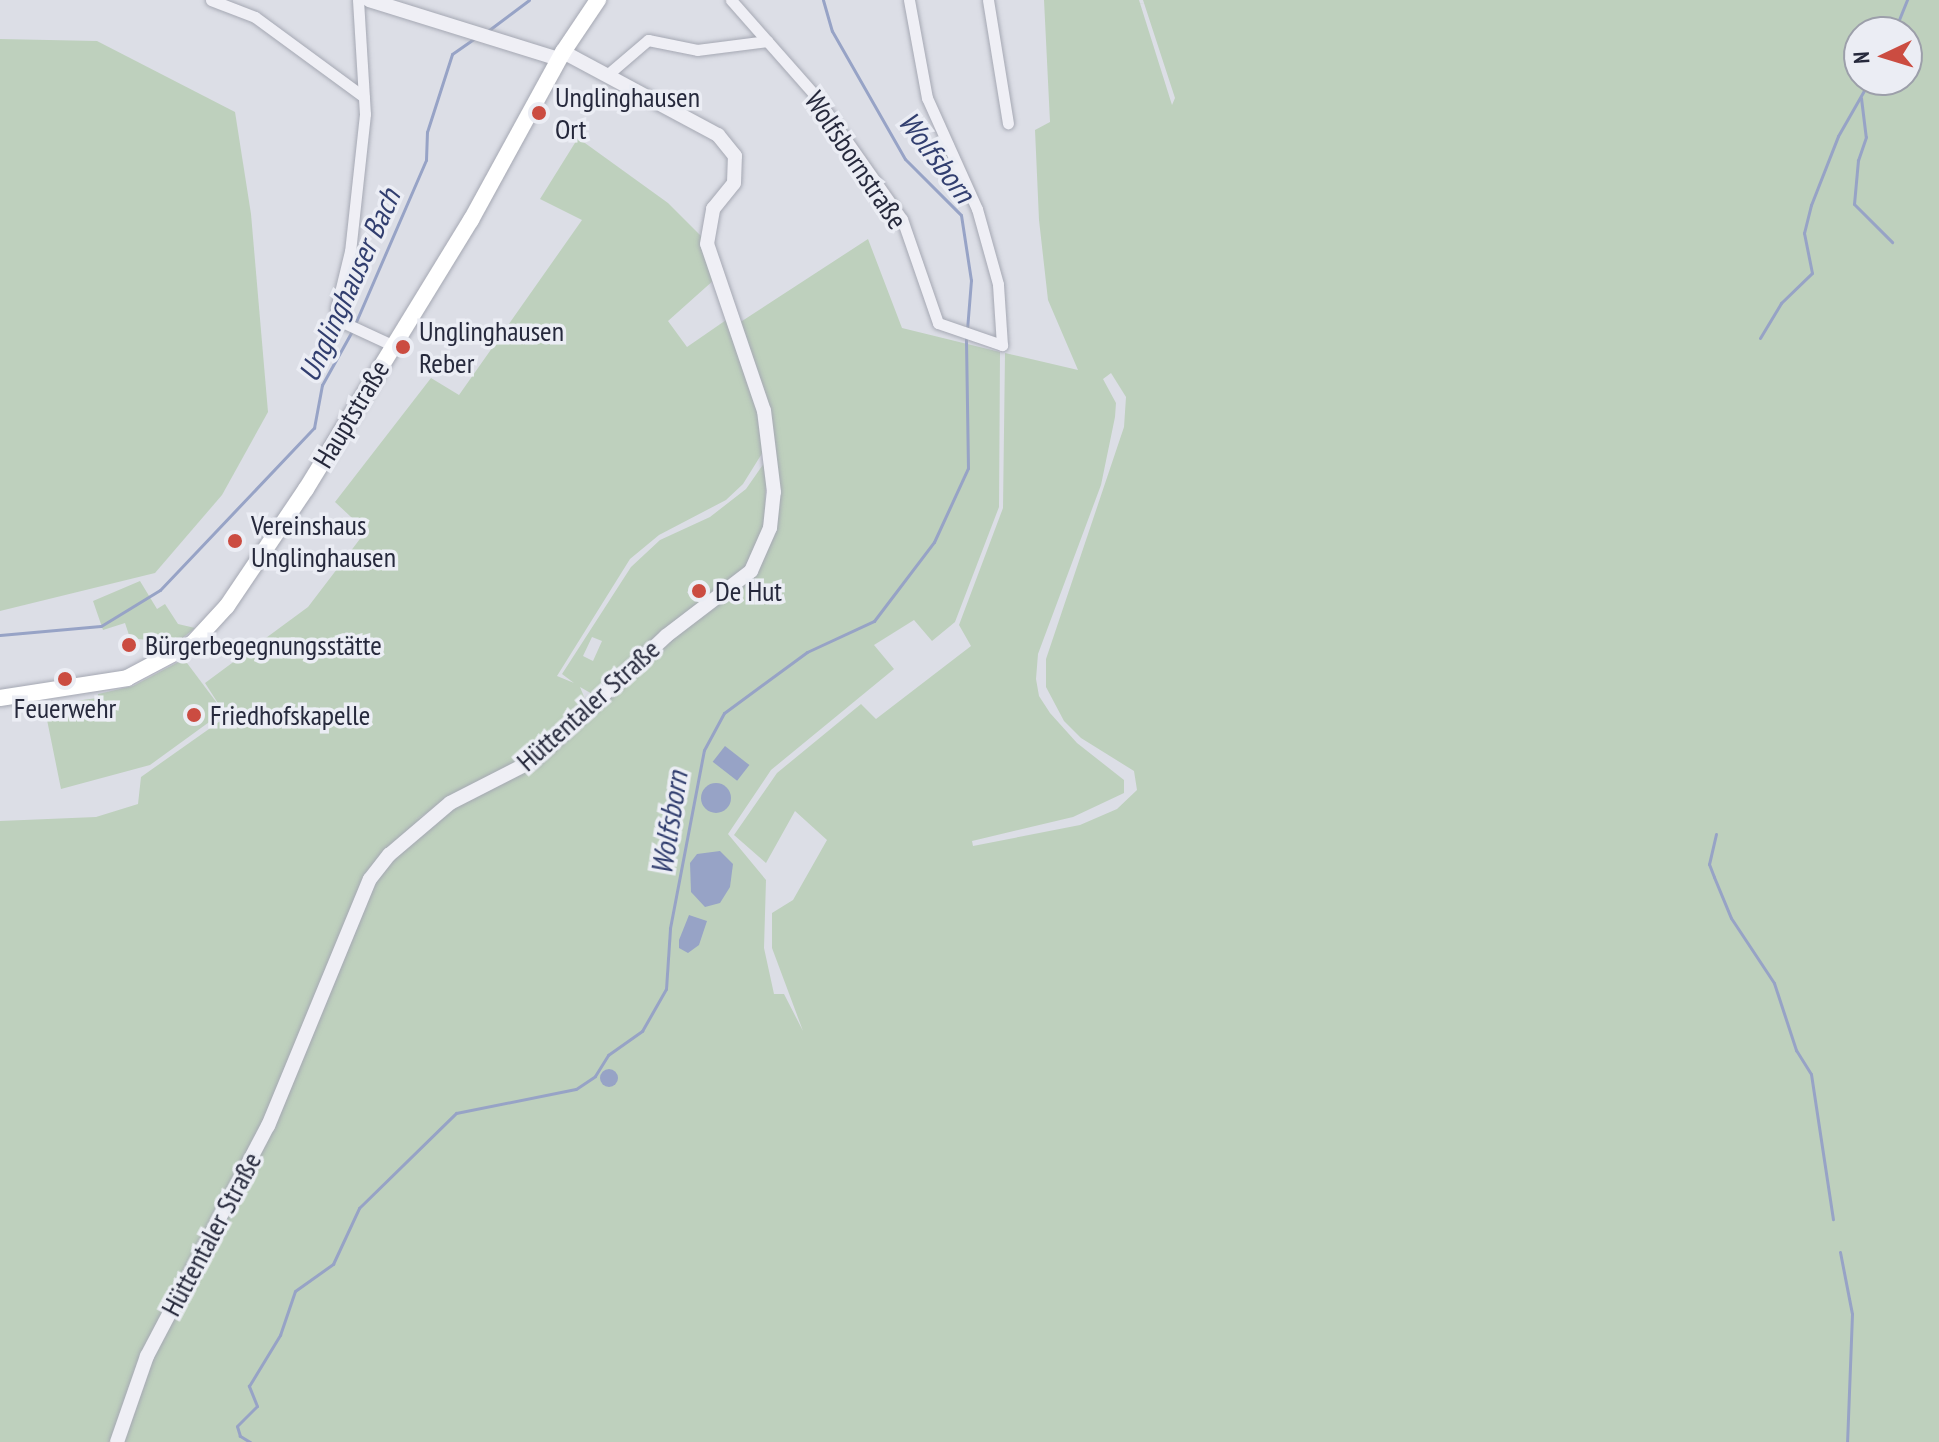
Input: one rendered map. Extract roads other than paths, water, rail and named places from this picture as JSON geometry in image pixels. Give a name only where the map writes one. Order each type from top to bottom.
[{"type":"main road","name":"Hauptstraße","points":[[0,698],[127,678],[193,643],[227,606],[271,544],[471,220],[561,55],[598,0]]},
{"type":"street","points":[[211,0],[255,17],[364,97]]},
{"type":"street","points":[[358,0],[364,97],[350,251],[336,309],[338,320],[392,345]]},
{"type":"street","name":"Hüttentaler Straße","points":[[117,1442],[147,1356],[277,1106],[370,879],[389,855],[450,803],[534,760],[666,636],[751,571],[770,528],[774,492],[764,411],[707,244],[713,209],[734,183],[735,156],[718,135],[607,75],[561,55],[369,0]]},
{"type":"street","name":"Wolfsbornstraße","points":[[731,0],[814,94],[902,219],[938,323],[1002,345],[998,284],[977,209],[927,98],[909,0]]},
{"type":"street","points":[[988,0],[1008,123]]},
{"type":"street","points":[[607,75],[648,40],[697,50],[767,41]]},
{"type":"water","points":[[725,746],[749,765],[737,781],[713,762]]},
{"type":"water","points":[[716,783],[726,788],[731,798],[726,808],[716,813],[706,808],[701,798],[706,788]]},
{"type":"water","points":[[720,851],[733,864],[730,887],[720,903],[705,907],[691,892],[690,863],[697,854]]},
{"type":"water","points":[[689,915],[707,921],[699,945],[688,953],[679,948],[679,940]]},
{"type":"water","points":[[609,1069],[618,1078],[609,1087],[600,1078]]},
{"type":"waterway","name":"Unglinghauser Bach","points":[[489,30],[529,0]]},
{"type":"waterway","name":"Wolfsborn","points":[[823,0],[832,31],[905,159],[961,215],[971,280],[967,330]]},
{"type":"waterway","points":[[1900,16],[1907,0]]},
{"type":"waterway","name":"Unglinghauser Bach","points":[[355,324],[426,160],[427,132],[452,54],[475,38]]},
{"type":"waterway","points":[[1760,338],[1781,303],[1812,273],[1804,233],[1811,205],[1838,136],[1861,96]]},
{"type":"waterway","points":[[1861,98],[1866,137],[1858,160],[1854,204],[1892,242]]},
{"type":"waterway","name":"Unglinghauser Bach","points":[[0,635],[101,626],[160,590],[314,428],[322,385],[352,331]]},
{"type":"waterway","name":"Wolfsborn","points":[[250,1442],[240,1436],[237,1426],[257,1406],[249,1386],[280,1335],[295,1291],[333,1264],[359,1208],[456,1113],[576,1089],[595,1076],[608,1055],[642,1031],[666,989],[670,928],[704,750],[724,713],[807,652],[874,621],[934,542],[968,468],[966,338]]},
{"type":"waterway","points":[[1716,834],[1709,864],[1714,877],[1731,918],[1774,983],[1796,1050],[1811,1074],[1833,1219]]},
{"type":"waterway","points":[[1840,1252],[1852,1314],[1847,1442]]},
{"type":"place","name":"Unglinghausen Ort","points":[[539,113]]},
{"type":"place","name":"Unglinghausen Reber","points":[[403,347]]},
{"type":"place","name":"Vereinshaus Unglinghausen","points":[[235,541]]},
{"type":"place","name":"De Hut","points":[[699,591]]},
{"type":"place","name":"Bürgerbegegnungsstätte","points":[[129,645]]},
{"type":"place","name":"Feuerwehr","points":[[65,679]]},
{"type":"place","name":"Friedhofskapelle","points":[[194,715]]}]
